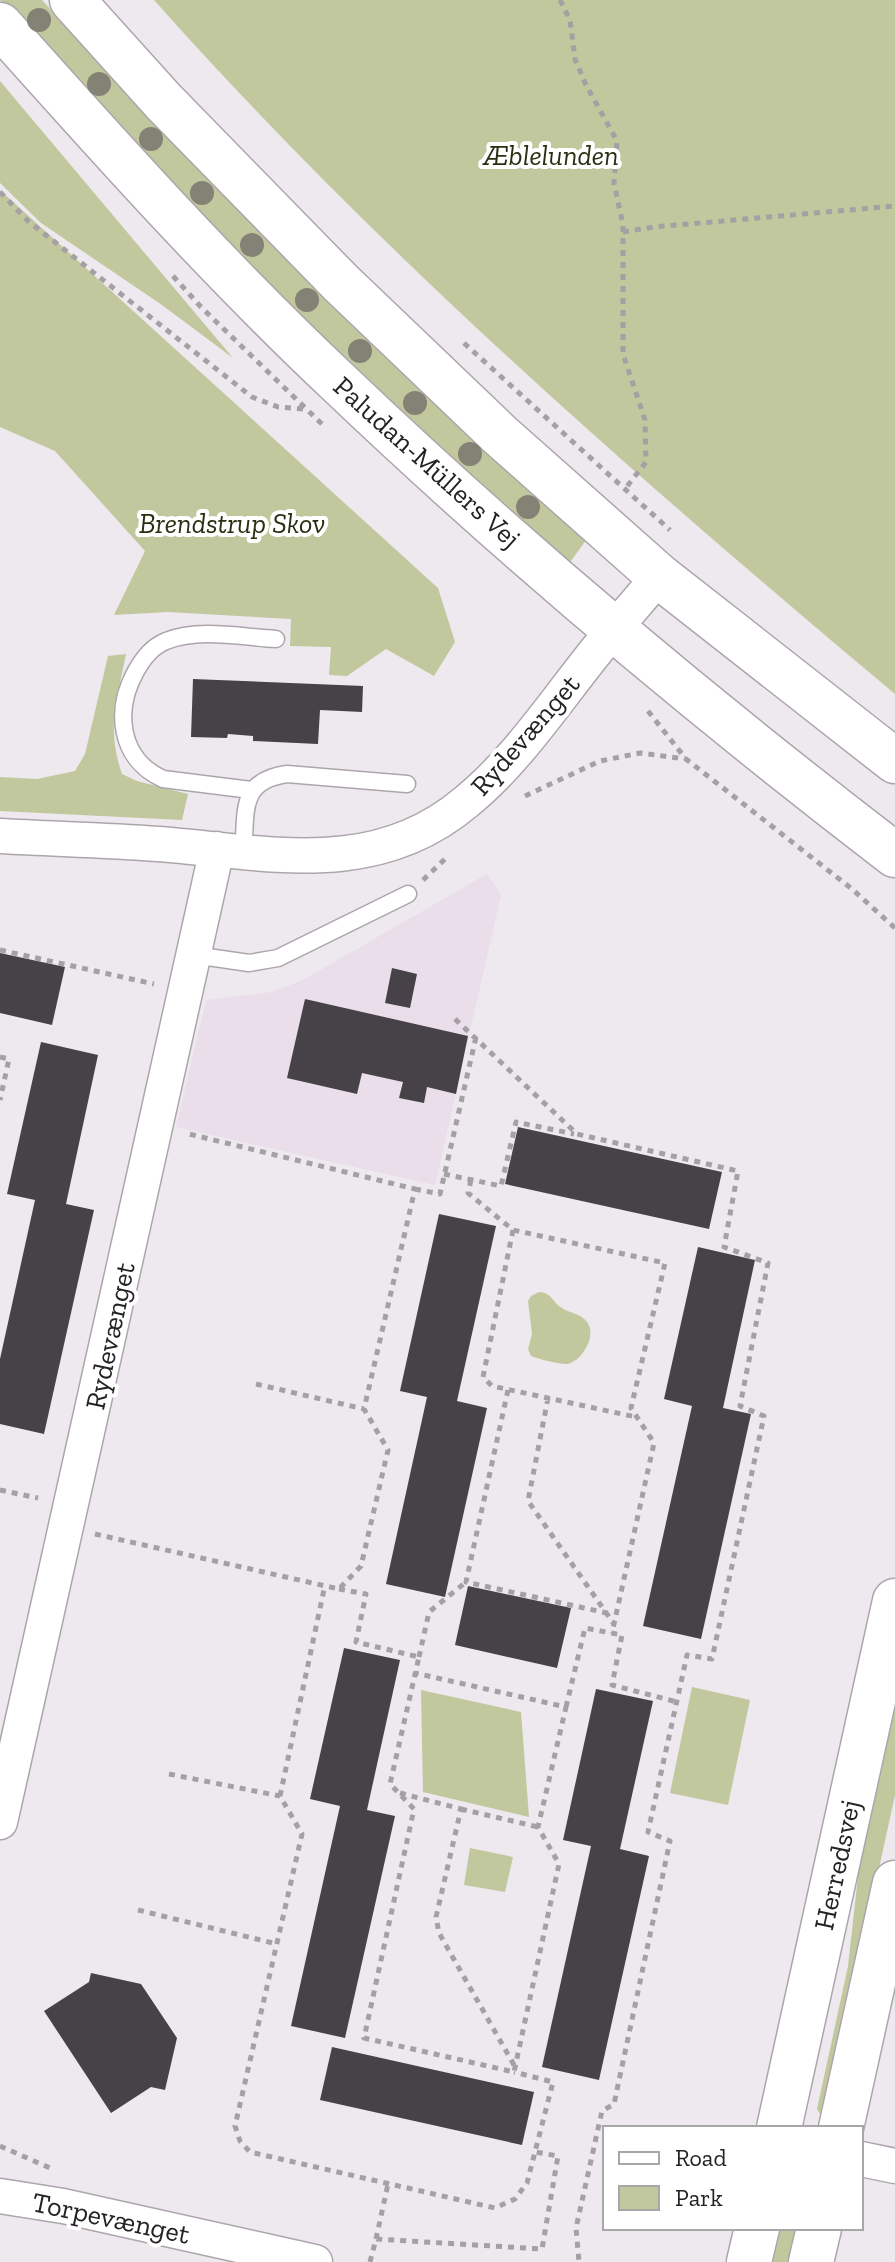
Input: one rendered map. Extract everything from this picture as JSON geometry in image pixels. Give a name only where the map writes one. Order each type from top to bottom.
[{"type":"street","points":[[72,0],[164,102],[341,283],[500,435],[659,576],[895,761]]},
{"type":"street","name":"Paludan-Müllers Vej","points":[[0,25],[181,225],[337,382],[615,629],[765,755],[895,855]]},
{"type":"street","name":"Rydevænget","points":[[0,836],[312,858],[349,854],[408,837],[466,803],[492,778],[659,576]]},
{"type":"street","name":"Rydevænget","points":[[0,1822],[194,955],[230,850]]},
{"type":"street","name":"Herredsvej","points":[[779,2126],[895,1601]]},
{"type":"street","points":[[841,2126],[895,1883]]},
{"type":"street","points":[[863,2159],[895,2166]]},
{"type":"street","name":"Torpevænget","points":[[0,2196],[63,2206],[315,2262]]},
{"type":"street","points":[[749,2262],[757,2230]]},
{"type":"street","points":[[811,2262],[819,2230]]},
{"type":"lane","points":[[251,790],[163,779],[150,773],[135,757],[123,732],[122,707],[128,684],[140,665],[152,648],[168,640],[199,635],[276,639]]},
{"type":"lane","points":[[230,850],[251,790],[260,781],[287,774],[407,784]]},
{"type":"lane","points":[[194,955],[249,963],[278,958],[408,894]]},
{"type":"path","points":[[560,0],[570,20],[575,59],[617,141],[614,183],[623,232],[623,354],[645,420],[646,462],[625,489]]},
{"type":"path","points":[[0,192],[28,221],[252,397],[278,407],[305,409]]},
{"type":"path","points":[[623,232],[895,206]]},
{"type":"path","points":[[462,341],[675,535]]},
{"type":"path","points":[[639,700],[686,759],[852,889],[895,928]]},
{"type":"path","points":[[518,800],[600,761],[640,753],[686,759]]},
{"type":"path","points":[[0,950],[186,991]]},
{"type":"path","points":[[455,1019],[577,1134]]},
{"type":"path","points":[[156,1126],[440,1194],[476,1037]]},
{"type":"path","points":[[0,1057],[9,1059],[0,1100]]},
{"type":"path","points":[[444,1174],[501,1186],[516,1122],[738,1171],[724,1247],[768,1263],[740,1406],[764,1416],[712,1659],[687,1655],[648,1832],[670,1841],[614,2104],[602,2111],[576,2228],[579,2262]]},
{"type":"path","points":[[471,1180],[468,1193],[513,1230],[665,1263],[631,1408],[654,1443],[612,1633]]},
{"type":"path","points":[[339,1589],[361,1566],[388,1450],[364,1409],[415,1189]]},
{"type":"path","points":[[513,1230],[483,1377],[492,1386],[636,1417]]},
{"type":"path","points":[[256,1384],[364,1409]]},
{"type":"path","points":[[325,1585],[280,1796],[302,1834],[235,2126],[240,2141],[250,2152],[495,2208],[515,2199],[527,2183],[553,2082],[514,2069],[364,2038],[414,1809],[390,1784],[429,1612],[466,1582],[508,1390]]},
{"type":"path","points":[[548,1398],[528,1501],[614,1624]]},
{"type":"path","points":[[67,1528],[366,1594],[356,1642],[419,1657]]},
{"type":"path","points":[[466,1582],[607,1613]]},
{"type":"path","points":[[514,2069],[559,1864],[538,1827],[585,1628],[622,1635],[612,1685],[677,1702]]},
{"type":"path","points":[[415,1673],[566,1707]]},
{"type":"path","points":[[169,1774],[280,1796]]},
{"type":"path","points":[[399,1793],[538,1827]]},
{"type":"path","points":[[461,1809],[436,1917],[437,1925],[514,2069]]},
{"type":"path","points":[[138,1910],[277,1944]]},
{"type":"path","points":[[376,2239],[542,2249],[558,2156],[535,2152]]},
{"type":"path","points":[[370,2262],[388,2184]]},
{"type":"shaded area","points":[[487,874],[501,895],[435,1185],[176,1127],[206,1000],[272,992],[303,980]]},
{"type":"green space","points":[[0,0],[42,0],[280,253],[587,539],[568,565],[317,335]]},
{"type":"green space","name":"Æblelunden","points":[[154,0],[895,0],[895,694],[701,529],[511,360],[328,185]]},
{"type":"green space","points":[[0,81],[233,358],[162,305],[41,223],[0,183]]},
{"type":"green space","name":"Brendstrup Skov","points":[[0,190],[438,588],[455,642],[434,676],[386,649],[347,676],[329,675],[331,647],[290,646],[291,619],[168,612],[114,615],[145,551],[55,451],[0,427]]},
{"type":"green space","points":[[126,654],[114,728],[122,774],[188,794],[182,820],[0,811],[0,777],[37,779],[75,771],[85,754],[108,656]]},
{"type":"green space","points":[[539,1292],[581,1317],[590,1327],[587,1346],[574,1362],[561,1364],[531,1356],[528,1349],[532,1334],[528,1301]]},
{"type":"green space","points":[[895,1672],[895,1795],[826,2111],[820,2114],[817,2109],[848,1966],[863,1832]]},
{"type":"green space","points":[[692,1687],[750,1700],[728,1805],[670,1793]]},
{"type":"green space","points":[[421,1690],[521,1712],[529,1817],[423,1792]]},
{"type":"green space","points":[[470,1848],[513,1857],[505,1892],[464,1885]]},
{"type":"green space","points":[[775,2230],[799,2230],[792,2262],[767,2262]]},
{"type":"building","points":[[193,679],[363,686],[362,712],[320,710],[318,744],[253,741],[253,736],[228,734],[227,738],[191,737]]},
{"type":"building","points":[[0,953],[65,967],[52,1025],[0,1013]]},
{"type":"building","points":[[392,968],[417,974],[410,1008],[385,1003]]},
{"type":"building","points":[[305,999],[468,1036],[456,1094],[427,1087],[424,1103],[399,1098],[403,1082],[362,1073],[357,1094],[287,1078]]},
{"type":"building","points":[[41,1042],[98,1055],[66,1204],[94,1210],[44,1434],[0,1424],[0,1359],[35,1200],[7,1194]]},
{"type":"building","points":[[518,1127],[722,1172],[709,1229],[505,1184]]},
{"type":"building","points":[[439,1214],[496,1226],[457,1401],[487,1408],[445,1597],[386,1584],[427,1397],[400,1391]]},
{"type":"building","points":[[698,1247],[755,1260],[723,1408],[751,1414],[701,1639],[643,1626],[692,1406],[664,1399]]},
{"type":"building","points":[[468,1586],[571,1608],[557,1668],[455,1645]]},
{"type":"building","points":[[344,1648],[400,1660],[367,1810],[395,1816],[345,2038],[291,2026],[340,1806],[310,1799]]},
{"type":"building","points":[[596,1689],[653,1701],[620,1849],[649,1856],[599,2080],[542,2067],[591,1846],[563,1840]]},
{"type":"building","points":[[91,1973],[141,1984],[177,2038],[165,2090],[151,2087],[111,2113],[44,2011],[89,1982]]},
{"type":"building","points":[[332,2047],[534,2092],[522,2145],[320,2100]]}]
